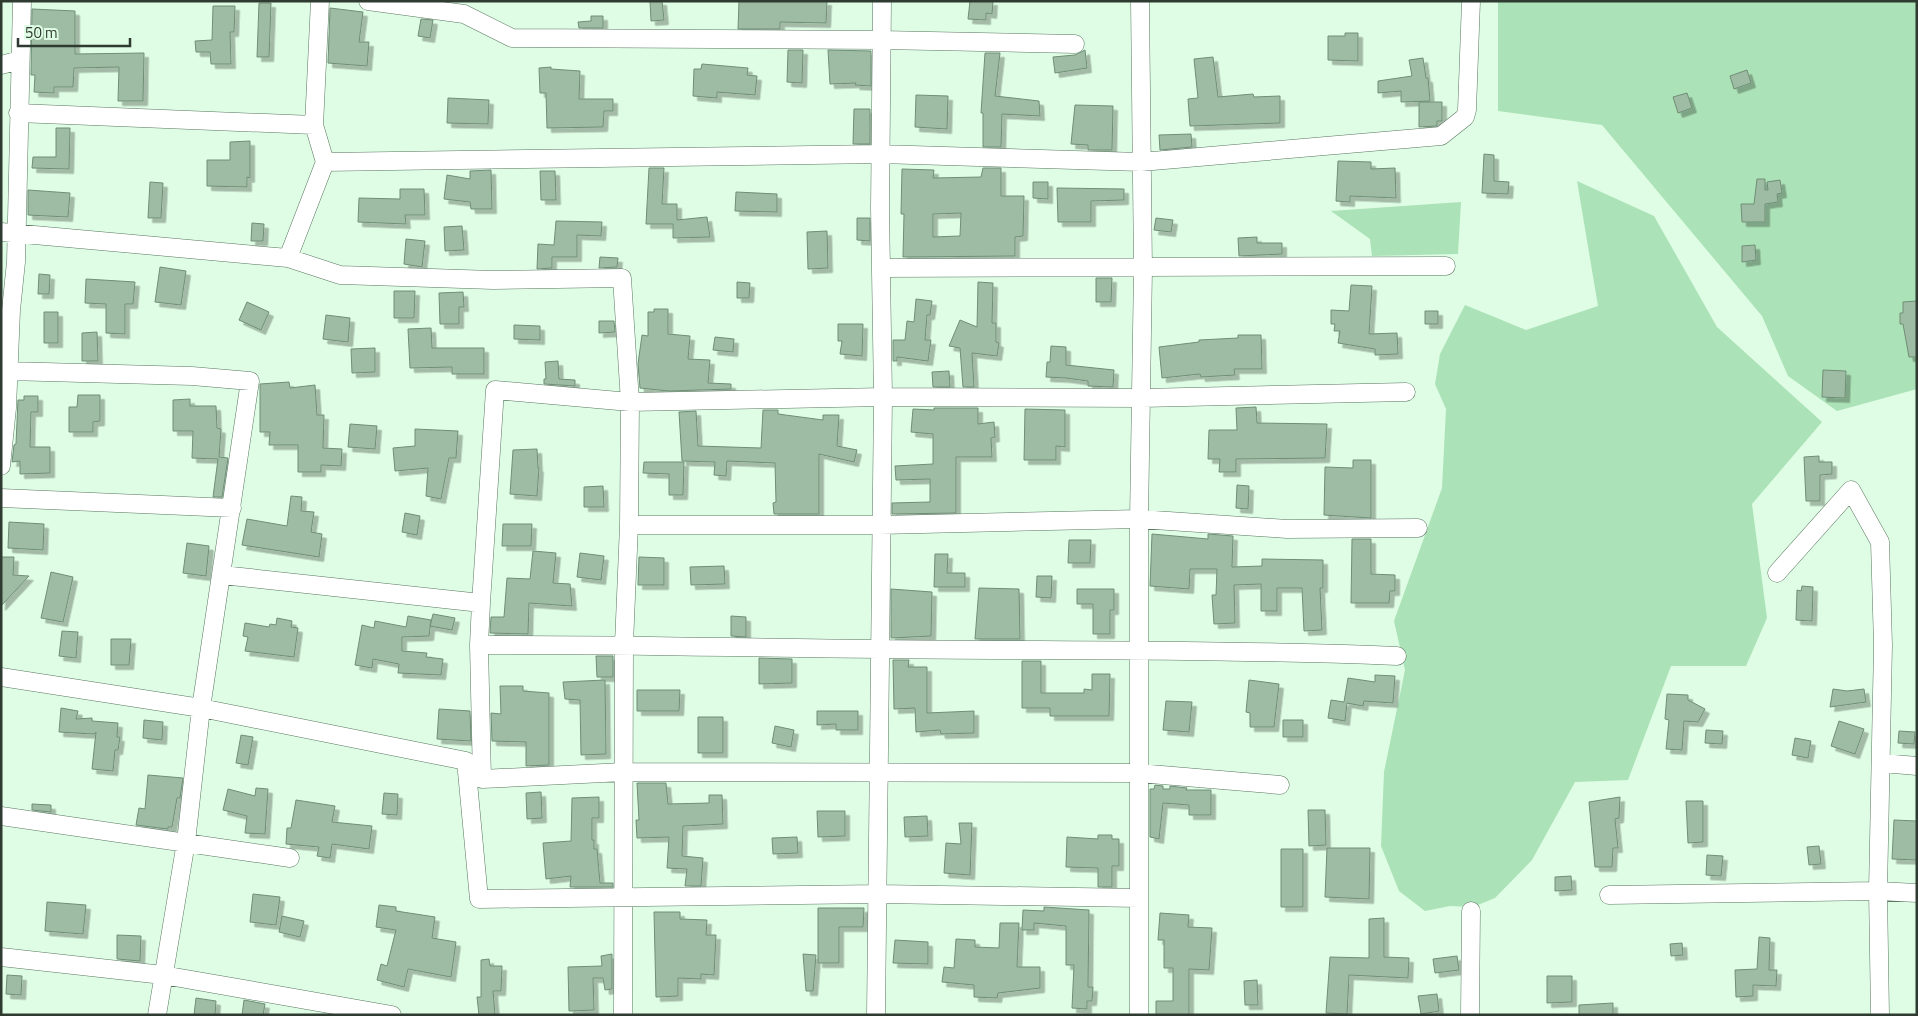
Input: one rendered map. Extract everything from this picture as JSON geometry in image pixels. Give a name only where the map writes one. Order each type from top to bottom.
[{"type":"street","points":[[1,466],[16,262],[8,232],[18,113],[22,1]]},
{"type":"street","points":[[288,258],[325,162],[314,125],[320,1]]},
{"type":"street","points":[[368,1],[464,14],[512,38],[881,40],[1075,44]]},
{"type":"street","points":[[876,1015],[879,894],[878,771],[883,397],[880,154],[882,1]]},
{"type":"street","points":[[1139,1015],[1138,519],[1142,398],[1143,269],[1140,1]]},
{"type":"street","points":[[325,162],[880,154],[1141,162],[1441,136],[1464,117],[1467,110],[1471,1]]},
{"type":"street","points":[[1,65],[20,60]]},
{"type":"street","points":[[18,113],[314,125]]},
{"type":"street","points":[[8,232],[288,258],[340,275],[493,280],[622,278],[630,402],[629,525],[624,644],[623,1015]]},
{"type":"street","points":[[881,268],[1143,269],[1446,266]]},
{"type":"street","points":[[8,371],[192,376],[250,381],[201,708],[186,842],[157,1015]]},
{"type":"street","points":[[482,779],[479,645],[495,390],[630,402],[883,397],[1142,398],[1406,392]]},
{"type":"street","points":[[1777,573],[1851,490],[1880,542],[1883,613],[1882,764],[1878,891],[1880,1015]]},
{"type":"street","points":[[1,498],[232,508]]},
{"type":"street","points":[[629,525],[880,525],[1138,519],[1287,529],[1418,528]]},
{"type":"street","points":[[222,575],[481,603]]},
{"type":"street","points":[[479,645],[624,644],[879,649],[1282,651],[1397,656]]},
{"type":"street","points":[[1,677],[201,708],[466,761],[482,779]]},
{"type":"street","points":[[466,761],[479,900],[879,894],[1139,898]]},
{"type":"street","points":[[1882,764],[1917,766]]},
{"type":"street","points":[[482,779],[624,772],[878,771],[1138,773],[1280,785]]},
{"type":"street","points":[[1,816],[290,858]]},
{"type":"street","points":[[1609,895],[1878,891],[1917,893]]},
{"type":"street","points":[[1470,1015],[1471,911]]},
{"type":"street","points":[[1,958],[163,975],[392,1015]]},
{"type":"green space","points":[[1498,1],[1917,1],[1917,389],[1837,411],[1788,376],[1762,316],[1602,125],[1498,111]]},
{"type":"green space","points":[[1577,181],[1654,216],[1717,327],[1822,422],[1752,504],[1767,618],[1746,666],[1671,666],[1628,780],[1575,782],[1532,860],[1495,898],[1473,907],[1450,906],[1425,911],[1399,891],[1381,846],[1384,772],[1405,670],[1394,621],[1442,488],[1446,409],[1435,384],[1440,354],[1465,305],[1526,330],[1598,306]]},
{"type":"green space","points":[[1461,202],[1458,254],[1372,256],[1370,239],[1331,211]]},
{"type":"building","points":[[650,1],[662,1],[664,20],[651,21]]},
{"type":"building","points":[[739,1],[827,1],[826,23],[780,22],[780,29],[738,29]]},
{"type":"building","points":[[970,1],[993,1],[992,14],[986,13],[986,20],[968,19]]},
{"type":"building","points":[[259,3],[271,3],[269,57],[257,57]]},
{"type":"building","points":[[213,6],[235,6],[234,32],[230,32],[231,64],[211,64],[210,52],[196,52],[195,41],[212,40]]},
{"type":"building","points":[[330,8],[363,12],[359,42],[369,42],[367,66],[328,63]]},
{"type":"building","points":[[32,9],[75,11],[75,54],[144,53],[143,101],[118,101],[119,67],[74,68],[73,87],[54,87],[54,93],[34,92],[35,75],[31,75]]},
{"type":"building","points":[[591,16],[603,16],[603,28],[579,28],[578,22],[591,21]]},
{"type":"building","points":[[421,19],[433,20],[430,38],[418,36]]},
{"type":"building","points":[[1345,33],[1358,33],[1358,61],[1328,60],[1328,36],[1345,36]]},
{"type":"building","points":[[788,50],[803,50],[802,83],[787,82]]},
{"type":"building","points":[[828,50],[871,51],[871,86],[855,85],[856,83],[830,84]]},
{"type":"building","points":[[1085,50],[1087,68],[1055,73],[1053,57],[1075,55]]},
{"type":"building","points":[[985,53],[1000,53],[995,96],[1039,101],[1040,116],[1002,114],[1001,147],[983,147],[983,113],[981,113]]},
{"type":"building","points":[[1213,57],[1218,97],[1253,94],[1254,97],[1280,96],[1280,123],[1190,126],[1188,99],[1198,98],[1194,59]]},
{"type":"building","points":[[1423,58],[1426,78],[1428,78],[1430,101],[1401,102],[1401,91],[1378,93],[1378,81],[1412,76],[1409,60]]},
{"type":"building","points":[[702,64],[748,68],[747,75],[757,76],[755,95],[717,92],[717,98],[693,96],[694,69],[701,69]]},
{"type":"building","points":[[551,67],[551,69],[580,71],[579,99],[613,99],[613,111],[604,111],[603,127],[547,128],[546,93],[540,93],[539,68]]},
{"type":"building","points":[[1747,70],[1751,83],[1734,89],[1730,76]]},
{"type":"building","points":[[1687,93],[1692,108],[1678,113],[1673,97]]},
{"type":"building","points":[[916,95],[948,96],[947,129],[915,127]]},
{"type":"building","points":[[448,98],[489,100],[488,124],[447,123]]},
{"type":"building","points":[[1419,102],[1442,102],[1442,121],[1437,121],[1437,126],[1419,127]]},
{"type":"building","points":[[1075,105],[1113,106],[1112,150],[1088,150],[1088,145],[1071,144]]},
{"type":"building","points":[[854,109],[870,109],[870,144],[853,144]]},
{"type":"building","points":[[56,128],[70,128],[69,169],[32,168],[33,157],[56,157]]},
{"type":"building","points":[[1191,134],[1192,147],[1160,150],[1159,135]]},
{"type":"building","points":[[250,141],[250,178],[247,177],[247,187],[207,186],[207,160],[230,160],[230,142]]},
{"type":"building","points":[[1484,154],[1494,155],[1494,181],[1509,182],[1508,194],[1482,193]]},
{"type":"building","points":[[1338,161],[1371,162],[1371,169],[1395,168],[1396,198],[1350,196],[1350,202],[1336,201]]},
{"type":"building","points":[[649,168],[664,168],[662,204],[677,204],[677,220],[707,217],[710,237],[673,238],[673,224],[646,224]]},
{"type":"building","points":[[983,168],[1001,168],[1001,196],[1024,196],[1023,236],[1015,237],[1015,256],[903,257],[904,214],[901,214],[902,169],[934,170],[933,178],[981,177]],"holes":[[[961,213],[960,236],[933,237],[933,214]]]},
{"type":"building","points":[[491,170],[492,209],[471,209],[470,202],[444,199],[447,175],[470,179],[470,171]]},
{"type":"building","points":[[540,171],[555,171],[556,200],[541,200]]},
{"type":"building","points":[[1757,179],[1765,179],[1765,190],[1768,190],[1767,182],[1780,180],[1782,193],[1777,194],[1778,202],[1765,204],[1765,222],[1742,222],[1741,204],[1754,204]]},
{"type":"building","points":[[150,182],[163,183],[161,218],[148,218]]},
{"type":"building","points":[[1033,182],[1048,182],[1048,199],[1033,198]]},
{"type":"building","points":[[1057,188],[1124,189],[1124,200],[1091,201],[1091,222],[1058,222]]},
{"type":"building","points":[[400,189],[424,189],[425,215],[405,215],[406,224],[358,222],[359,198],[400,199]]},
{"type":"building","points":[[28,190],[70,193],[68,217],[28,215]]},
{"type":"building","points":[[736,192],[777,194],[777,212],[735,211]]},
{"type":"building","points":[[857,218],[870,218],[870,241],[857,240]]},
{"type":"building","points":[[1156,218],[1173,220],[1171,232],[1154,230]]},
{"type":"building","points":[[556,221],[602,222],[601,236],[577,235],[577,257],[552,257],[552,268],[537,269],[538,244],[554,245]]},
{"type":"building","points":[[252,223],[264,224],[263,241],[251,241]]},
{"type":"building","points":[[462,226],[464,250],[445,251],[444,227]]},
{"type":"building","points":[[827,231],[828,268],[808,269],[807,232]]},
{"type":"building","points":[[1257,237],[1257,243],[1282,243],[1282,254],[1239,256],[1238,238]]},
{"type":"building","points":[[406,239],[425,241],[422,267],[404,264]]},
{"type":"building","points":[[1755,245],[1756,260],[1742,262],[1742,246]]},
{"type":"building","points":[[600,257],[618,258],[617,267],[599,268]]},
{"type":"building","points":[[160,267],[186,271],[181,305],[155,302]]},
{"type":"building","points":[[39,274],[50,275],[49,294],[38,294]]},
{"type":"building","points":[[1096,278],[1112,278],[1111,302],[1096,302]]},
{"type":"building","points":[[86,279],[135,282],[133,304],[125,304],[125,334],[106,333],[106,304],[85,303]]},
{"type":"building","points":[[737,282],[750,283],[749,298],[737,298]]},
{"type":"building","points":[[978,282],[993,283],[992,323],[996,323],[996,342],[999,343],[997,356],[972,353],[974,387],[963,387],[960,348],[949,346],[960,320],[977,327]]},
{"type":"building","points":[[1351,285],[1372,286],[1369,334],[1397,333],[1398,354],[1375,355],[1375,349],[1338,343],[1340,331],[1334,331],[1335,324],[1331,324],[1331,310],[1349,311]]},
{"type":"building","points":[[394,291],[415,291],[414,318],[394,318]]},
{"type":"building","points":[[463,292],[464,307],[459,307],[459,324],[440,324],[439,293]]},
{"type":"building","points":[[916,299],[932,301],[930,315],[927,315],[925,340],[931,340],[928,361],[897,357],[897,361],[893,361],[893,340],[905,340],[907,321],[914,322]]},
{"type":"building","points":[[1917,301],[1917,357],[1909,357],[1903,324],[1900,324],[1900,313],[1903,313],[1903,302]]},
{"type":"building","points":[[247,302],[269,312],[261,330],[239,320]]},
{"type":"building","points":[[654,309],[668,309],[668,334],[690,336],[688,359],[710,360],[708,383],[731,384],[731,389],[669,391],[640,388],[638,364],[642,335],[648,336],[648,312],[654,312]]},
{"type":"building","points":[[1425,311],[1438,311],[1438,324],[1425,324]]},
{"type":"building","points":[[44,312],[58,312],[58,343],[44,343]]},
{"type":"building","points":[[326,315],[350,318],[348,342],[323,339]]},
{"type":"building","points":[[599,321],[614,321],[615,332],[599,333]]},
{"type":"building","points":[[838,324],[863,324],[862,356],[840,354],[842,341],[838,341]]},
{"type":"building","points":[[514,325],[540,326],[540,340],[514,339]]},
{"type":"building","points":[[431,328],[432,348],[484,348],[484,374],[452,374],[452,367],[410,368],[408,329]]},
{"type":"building","points":[[97,332],[98,361],[82,361],[82,333]]},
{"type":"building","points":[[1238,335],[1261,335],[1262,369],[1234,369],[1235,375],[1201,377],[1200,374],[1162,378],[1159,347],[1199,342],[1199,340],[1238,338]]},
{"type":"building","points":[[715,337],[734,339],[733,352],[713,350]]},
{"type":"building","points":[[1051,346],[1066,347],[1066,365],[1114,370],[1113,387],[1088,386],[1088,381],[1046,377],[1047,362],[1050,362]]},
{"type":"building","points":[[375,348],[375,372],[352,373],[351,349]]},
{"type":"building","points":[[558,361],[559,379],[575,380],[575,386],[544,384],[544,379],[546,379],[545,362]]},
{"type":"building","points":[[1823,370],[1846,371],[1845,398],[1822,397]]},
{"type":"building","points":[[949,371],[950,387],[933,387],[932,372]]},
{"type":"building","points":[[289,382],[290,388],[315,385],[317,415],[324,415],[323,448],[342,449],[341,466],[321,465],[321,472],[298,472],[298,445],[269,445],[270,432],[260,432],[260,384]]},
{"type":"building","points":[[78,395],[100,395],[100,421],[93,422],[93,432],[69,432],[69,407],[77,407]]},
{"type":"building","points":[[24,396],[38,396],[38,412],[31,412],[30,447],[50,447],[50,473],[20,474],[20,461],[12,462],[14,445],[16,444],[18,400],[24,400]]},
{"type":"building","points":[[190,399],[190,406],[216,406],[217,428],[221,429],[219,457],[228,458],[222,497],[213,497],[218,459],[192,458],[193,431],[173,431],[173,400]]},
{"type":"building","points":[[1256,407],[1257,423],[1327,424],[1325,458],[1236,459],[1236,472],[1219,472],[1220,459],[1208,459],[1209,430],[1237,430],[1236,408]]},
{"type":"building","points":[[934,408],[978,408],[978,424],[994,422],[995,437],[991,438],[992,457],[956,457],[956,513],[892,514],[892,503],[930,502],[930,479],[896,480],[895,466],[933,464],[933,434],[911,432],[913,409],[934,410]]},
{"type":"building","points":[[1025,409],[1065,410],[1065,447],[1056,446],[1056,460],[1024,460]]},
{"type":"building","points":[[763,410],[778,410],[778,414],[823,420],[823,415],[839,415],[837,446],[857,450],[854,462],[819,454],[819,514],[774,514],[773,503],[776,502],[775,463],[727,461],[726,476],[714,475],[715,462],[682,461],[679,412],[696,411],[698,446],[761,448]]},
{"type":"building","points":[[350,424],[377,426],[375,449],[348,447]]},
{"type":"building","points":[[415,429],[458,431],[456,458],[449,458],[441,499],[426,496],[428,468],[395,471],[393,448],[415,446]]},
{"type":"building","points":[[537,449],[539,468],[537,496],[510,494],[513,450]]},
{"type":"building","points":[[1819,456],[1819,462],[1832,462],[1832,474],[1820,475],[1820,501],[1806,501],[1804,457]]},
{"type":"building","points":[[1353,460],[1371,460],[1371,518],[1324,515],[1325,467],[1353,468]]},
{"type":"building","points":[[644,462],[684,462],[683,495],[669,495],[669,474],[643,473]]},
{"type":"building","points":[[1237,485],[1249,486],[1248,509],[1236,508]]},
{"type":"building","points":[[603,486],[604,507],[584,507],[584,487]]},
{"type":"building","points":[[291,496],[302,497],[301,511],[314,512],[311,532],[322,534],[319,557],[242,545],[247,519],[287,526]]},
{"type":"building","points":[[405,513],[420,516],[417,535],[402,532]]},
{"type":"building","points":[[9,522],[44,524],[43,550],[8,548]]},
{"type":"building","points":[[503,524],[532,524],[531,546],[502,546]]},
{"type":"building","points":[[1152,534],[1208,539],[1208,534],[1233,536],[1232,567],[1262,566],[1262,559],[1323,560],[1323,588],[1320,588],[1322,630],[1304,631],[1302,588],[1277,588],[1277,611],[1261,611],[1261,584],[1234,585],[1235,623],[1214,624],[1212,595],[1216,595],[1217,569],[1190,569],[1189,589],[1150,586]]},
{"type":"building","points":[[1352,539],[1371,539],[1371,574],[1395,575],[1395,591],[1390,591],[1389,603],[1351,603]]},
{"type":"building","points":[[1069,540],[1091,540],[1090,563],[1068,563]]},
{"type":"building","points":[[187,543],[209,546],[206,576],[183,573]]},
{"type":"building","points":[[533,551],[556,553],[553,583],[570,584],[572,606],[529,603],[528,634],[490,633],[491,617],[504,617],[507,578],[530,579]]},
{"type":"building","points":[[580,553],[604,556],[601,580],[577,577]]},
{"type":"building","points":[[935,554],[948,554],[947,573],[965,573],[965,587],[934,587]]},
{"type":"building","points":[[1,557],[14,557],[13,575],[29,576],[1,606]]},
{"type":"building","points":[[639,557],[664,558],[664,585],[638,585]]},
{"type":"building","points":[[724,566],[725,584],[691,585],[690,567]]},
{"type":"building","points":[[51,572],[73,577],[63,622],[41,618]]},
{"type":"building","points":[[1037,576],[1052,576],[1051,598],[1036,597]]},
{"type":"building","points":[[1802,586],[1813,587],[1812,621],[1796,620],[1797,590],[1801,591]]},
{"type":"building","points":[[979,588],[1019,589],[1020,639],[975,639]]},
{"type":"building","points":[[891,589],[932,592],[931,636],[891,638]]},
{"type":"building","points":[[1077,589],[1114,589],[1114,610],[1110,610],[1110,634],[1093,634],[1093,604],[1077,604]]},
{"type":"building","points":[[433,614],[455,618],[452,630],[430,626]]},
{"type":"building","points":[[408,616],[431,620],[429,636],[402,637],[402,651],[427,653],[426,657],[443,659],[441,675],[398,673],[399,664],[373,659],[372,668],[355,665],[362,625],[374,628],[375,621],[406,627]]},
{"type":"building","points":[[731,616],[746,617],[746,637],[731,636]]},
{"type":"building","points":[[277,618],[292,621],[291,627],[298,628],[294,657],[245,651],[248,637],[243,636],[245,623],[269,627],[270,624],[276,625]]},
{"type":"building","points":[[62,631],[78,632],[76,658],[59,656]]},
{"type":"building","points":[[111,639],[131,639],[129,665],[111,665]]},
{"type":"building","points":[[596,656],[613,656],[613,677],[597,677]]},
{"type":"building","points":[[759,658],[792,659],[792,683],[759,684]]},
{"type":"building","points":[[893,660],[909,660],[908,667],[927,667],[927,713],[974,711],[974,733],[941,734],[940,730],[916,732],[915,708],[894,709]]},
{"type":"building","points":[[1022,661],[1041,661],[1041,693],[1084,693],[1084,689],[1092,690],[1092,674],[1110,674],[1109,716],[1050,716],[1050,708],[1022,708]]},
{"type":"building","points":[[1375,675],[1395,676],[1393,703],[1364,701],[1363,706],[1347,703],[1345,721],[1328,718],[1331,700],[1344,702],[1348,678],[1375,682]]},
{"type":"building","points":[[605,680],[606,754],[581,755],[580,700],[565,699],[563,682]]},
{"type":"building","points":[[1249,680],[1279,684],[1274,727],[1250,727],[1250,713],[1246,712]]},
{"type":"building","points":[[500,686],[523,686],[523,691],[549,693],[549,765],[526,766],[526,742],[492,741],[491,713],[501,714]]},
{"type":"building","points":[[1833,689],[1847,691],[1864,689],[1866,702],[1830,707]]},
{"type":"building","points":[[637,690],[680,690],[679,711],[637,711]]},
{"type":"building","points":[[1667,694],[1688,695],[1688,700],[1705,709],[1698,722],[1684,721],[1682,750],[1666,749],[1669,720],[1665,719]]},
{"type":"building","points":[[1166,701],[1192,702],[1189,732],[1163,730]]},
{"type":"building","points":[[61,708],[78,711],[76,719],[92,718],[92,721],[118,723],[117,737],[120,737],[118,750],[115,750],[113,771],[92,769],[96,732],[94,734],[59,732]]},
{"type":"building","points":[[439,709],[470,711],[471,741],[437,739]]},
{"type":"building","points":[[817,711],[858,711],[858,730],[836,730],[836,724],[817,725]]},
{"type":"building","points":[[698,717],[723,717],[723,753],[698,753]]},
{"type":"building","points":[[144,720],[163,722],[162,740],[143,738]]},
{"type":"building","points":[[1283,720],[1303,720],[1303,737],[1283,737]]},
{"type":"building","points":[[1839,721],[1864,729],[1855,754],[1831,746]]},
{"type":"building","points":[[775,726],[794,730],[791,747],[772,743]]},
{"type":"building","points":[[1706,730],[1723,731],[1722,744],[1705,743]]},
{"type":"building","points":[[1899,731],[1915,732],[1914,744],[1898,743]]},
{"type":"building","points":[[241,735],[253,737],[248,765],[236,763]]},
{"type":"building","points":[[1795,738],[1811,741],[1808,758],[1792,755]]},
{"type":"building","points":[[148,775],[183,778],[172,827],[168,827],[168,829],[136,825],[139,808],[145,809]]},
{"type":"building","points":[[637,783],[666,783],[668,804],[709,803],[709,795],[722,795],[723,824],[683,826],[682,856],[703,858],[701,886],[685,886],[687,869],[667,868],[669,837],[637,838],[636,820],[639,820]]},
{"type":"building","points":[[1155,785],[1163,786],[1163,789],[1170,789],[1170,786],[1187,788],[1186,790],[1211,790],[1211,815],[1189,815],[1189,805],[1163,803],[1159,839],[1150,837],[1150,789],[1154,789]]},
{"type":"building","points":[[256,788],[268,789],[265,834],[245,833],[247,816],[223,810],[228,789],[255,796]]},
{"type":"building","points":[[541,792],[542,818],[527,819],[526,793]]},
{"type":"building","points":[[384,793],[398,794],[397,815],[382,814]]},
{"type":"building","points":[[599,797],[599,818],[592,818],[592,840],[594,840],[594,849],[597,849],[600,883],[613,883],[613,887],[570,887],[571,876],[546,879],[543,843],[571,841],[572,798]]},
{"type":"building","points":[[1620,797],[1619,818],[1615,819],[1618,848],[1613,848],[1612,867],[1595,867],[1589,802]]},
{"type":"building","points":[[296,800],[335,806],[332,822],[372,826],[369,849],[332,844],[330,858],[317,856],[319,847],[286,844],[287,828],[291,828]]},
{"type":"building","points":[[1686,801],[1703,801],[1703,842],[1688,843]]},
{"type":"building","points":[[32,804],[51,805],[51,812],[32,810]]},
{"type":"building","points":[[1308,810],[1325,810],[1326,845],[1309,846]]},
{"type":"building","points":[[817,811],[845,811],[845,836],[818,837]]},
{"type":"building","points":[[927,816],[928,836],[905,837],[904,817]]},
{"type":"building","points":[[1894,820],[1917,821],[1917,860],[1892,859]]},
{"type":"building","points":[[959,823],[972,823],[970,875],[944,873],[946,843],[961,844]]},
{"type":"building","points":[[1098,835],[1112,835],[1112,839],[1119,839],[1119,866],[1112,866],[1112,887],[1098,887],[1098,868],[1066,867],[1067,837],[1098,839]]},
{"type":"building","points":[[797,837],[798,853],[773,854],[772,838]]},
{"type":"building","points":[[1819,846],[1821,864],[1809,865],[1807,847]]},
{"type":"building","points":[[1327,848],[1370,848],[1369,899],[1325,897]]},
{"type":"building","points":[[1281,849],[1303,849],[1303,907],[1281,907]]},
{"type":"building","points":[[1707,855],[1723,856],[1721,876],[1706,875]]},
{"type":"building","points":[[1571,876],[1572,890],[1555,891],[1555,877]]},
{"type":"building","points":[[253,894],[280,897],[276,925],[250,922]]},
{"type":"building","points":[[47,902],[86,905],[83,934],[45,931]]},
{"type":"building","points":[[379,905],[396,907],[396,911],[435,917],[432,938],[456,942],[451,977],[408,969],[404,987],[377,980],[381,964],[387,966],[396,930],[376,927]]},
{"type":"building","points":[[1044,907],[1089,910],[1088,987],[1093,987],[1092,1001],[1087,1001],[1087,1009],[1072,1008],[1074,965],[1066,965],[1066,926],[1034,923],[1034,930],[1022,930],[1023,910],[1044,911]]},
{"type":"building","points":[[818,908],[864,908],[863,927],[839,927],[839,963],[818,963]]},
{"type":"building","points":[[654,912],[680,912],[680,919],[707,920],[706,935],[716,935],[714,975],[701,974],[701,979],[678,978],[678,996],[656,997]]},
{"type":"building","points":[[1160,913],[1189,915],[1188,927],[1212,928],[1209,970],[1189,969],[1189,1015],[1156,1015],[1156,1001],[1173,1001],[1173,968],[1164,968],[1164,940],[1158,940]]},
{"type":"building","points":[[282,916],[304,921],[300,937],[279,932]]},
{"type":"building","points":[[1384,918],[1384,957],[1409,958],[1408,978],[1349,975],[1347,1014],[1326,1013],[1330,957],[1369,958],[1369,919]]},
{"type":"building","points":[[1000,923],[1019,923],[1017,967],[1040,967],[1040,988],[998,993],[997,998],[974,997],[974,985],[942,982],[944,967],[954,968],[956,939],[975,940],[975,947],[999,948]]},
{"type":"building","points":[[117,935],[141,936],[140,961],[117,959]]},
{"type":"building","points":[[1759,937],[1770,938],[1769,970],[1777,970],[1776,986],[1753,985],[1753,996],[1736,997],[1735,970],[1757,969]]},
{"type":"building","points":[[895,940],[928,942],[928,964],[893,963]]},
{"type":"building","points":[[1682,943],[1683,955],[1671,956],[1670,944]]},
{"type":"building","points":[[612,954],[612,989],[605,990],[603,978],[593,978],[594,1010],[569,1011],[568,967],[602,966],[601,956]]},
{"type":"building","points":[[803,954],[816,955],[813,991],[806,991]]},
{"type":"building","points":[[1457,956],[1459,970],[1435,973],[1433,959]]},
{"type":"building","points":[[489,959],[490,966],[502,966],[501,991],[493,991],[495,1015],[479,1015],[477,997],[481,997],[481,960]]},
{"type":"building","points":[[7,975],[22,976],[21,995],[6,994]]},
{"type":"building","points":[[1547,976],[1572,976],[1572,1002],[1547,1003]]},
{"type":"building","points":[[1257,980],[1258,1005],[1245,1005],[1244,981]]},
{"type":"building","points":[[1437,994],[1439,1011],[1421,1014],[1418,996]]},
{"type":"building","points":[[196,998],[216,1001],[215,1015],[194,1015]]},
{"type":"building","points":[[244,1000],[265,1004],[263,1015],[242,1015]]},
{"type":"building","points":[[1613,1003],[1613,1015],[1579,1015],[1579,1005]]}]
